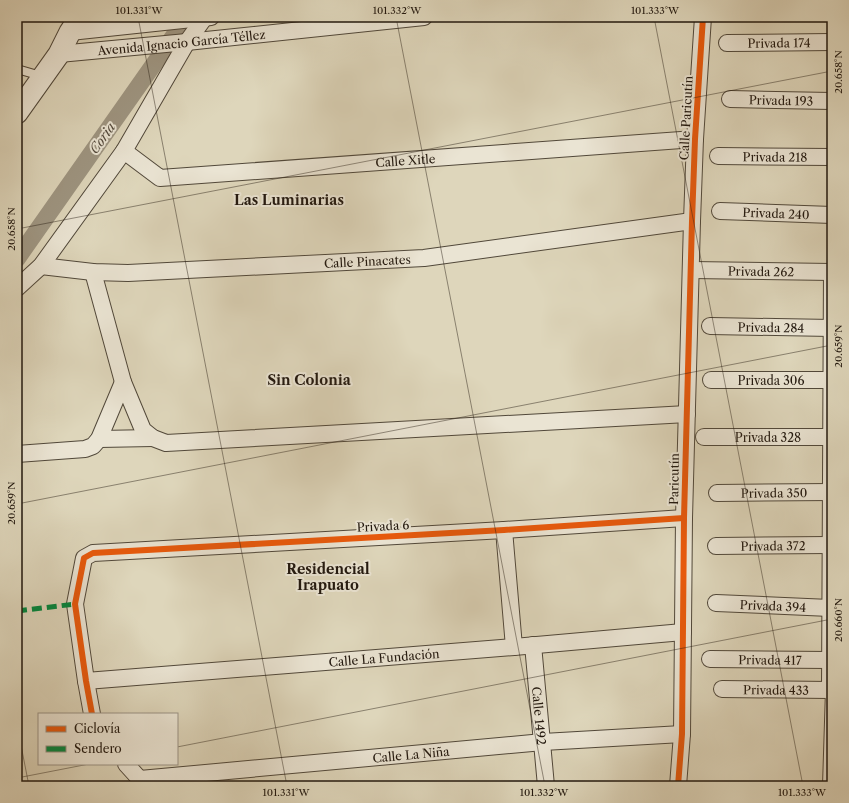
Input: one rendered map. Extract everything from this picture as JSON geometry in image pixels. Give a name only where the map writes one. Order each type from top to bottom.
[{"type":"street","name":"Avenida Ignacio García Téllez","points":[[59,54],[108,48],[180,43],[424,17]]},
{"type":"street","name":"Calle Paricutín","points":[[692,221],[695,139],[703,17]]},
{"type":"street","name":"Avenida Ignacio García Téllez","points":[[75,24],[120,26],[203,18]]},
{"type":"street","points":[[17,288],[41,266],[124,151],[180,43],[203,18]]},
{"type":"street","points":[[17,113],[59,54],[75,24]]},
{"type":"street","name":"Privada 174","points":[[727,43],[832,42]]},
{"type":"street","name":"Privada 193","points":[[730,99],[832,101]]},
{"type":"street","name":"Calle Xitle","points":[[124,151],[160,178],[695,139]]},
{"type":"street","name":"Privada 218","points":[[718,156],[832,157]]},
{"type":"street","name":"Privada 240","points":[[720,211],[832,215]]},
{"type":"street","name":"Paricutín","points":[[678,786],[682,734],[684,518],[692,221]]},
{"type":"street","name":"Calle Pinacates","points":[[41,266],[93,272],[128,274],[424,258],[692,221]]},
{"type":"street","name":"Privada 262","points":[[691,270],[832,271]]},
{"type":"street","points":[[830,690],[832,271]]},
{"type":"street","points":[[93,272],[123,382],[143,430],[153,438],[166,443],[687,414]]},
{"type":"street","name":"Privada 284","points":[[710,326],[832,328]]},
{"type":"street","name":"Privada 306","points":[[711,380],[832,380]]},
{"type":"street","points":[[17,454],[86,449],[93,446],[98,439],[123,382]]},
{"type":"street","name":"Privada 328","points":[[704,437],[832,437]]},
{"type":"street","points":[[98,439],[153,438]]},
{"type":"street","name":"Privada 350","points":[[717,493],[831,492]]},
{"type":"street","name":"Privada 6","points":[[86,681],[75,604],[84,558],[93,553],[504,530],[684,518]]},
{"type":"street","points":[[504,530],[514,647]]},
{"type":"street","name":"Privada 372","points":[[716,546],[830,545]]},
{"type":"street","name":"Privada 394","points":[[716,603],[830,608]]},
{"type":"street","name":"Calle La Fundación","points":[[86,681],[683,632]]},
{"type":"street","name":"Calle 1492","points":[[533,645],[546,786]]},
{"type":"street","name":"Privada 417","points":[[710,659],[830,669]]},
{"type":"street","points":[[86,681],[92,713]]},
{"type":"street","name":"Privada 433","points":[[722,689],[830,690]]},
{"type":"street","name":"Calle La Niña","points":[[143,782],[543,742],[682,734]]},
{"type":"street","points":[[127,765],[143,782]]},
{"type":"lane","points":[[17,69],[43,76]]},
{"type":"lane","points":[[827,786],[830,690]]},
{"type":"waterway","name":"Coria","points":[[17,259],[187,17]]},
{"type":"marked path","points":[[17,611],[75,604]]},
{"type":"cycle path","points":[[678,786],[682,734],[684,518],[692,221],[695,139],[703,17]]},
{"type":"cycle path","points":[[92,713],[75,604],[84,558],[93,553],[504,530],[684,518]]},
{"type":"district","name":"Las Luminarias","points":[[289,200]]},
{"type":"district","name":"Sin Colonia","points":[[309,380]]},
{"type":"district","name":"Residencial Irapuato","points":[[328,578]]}]
